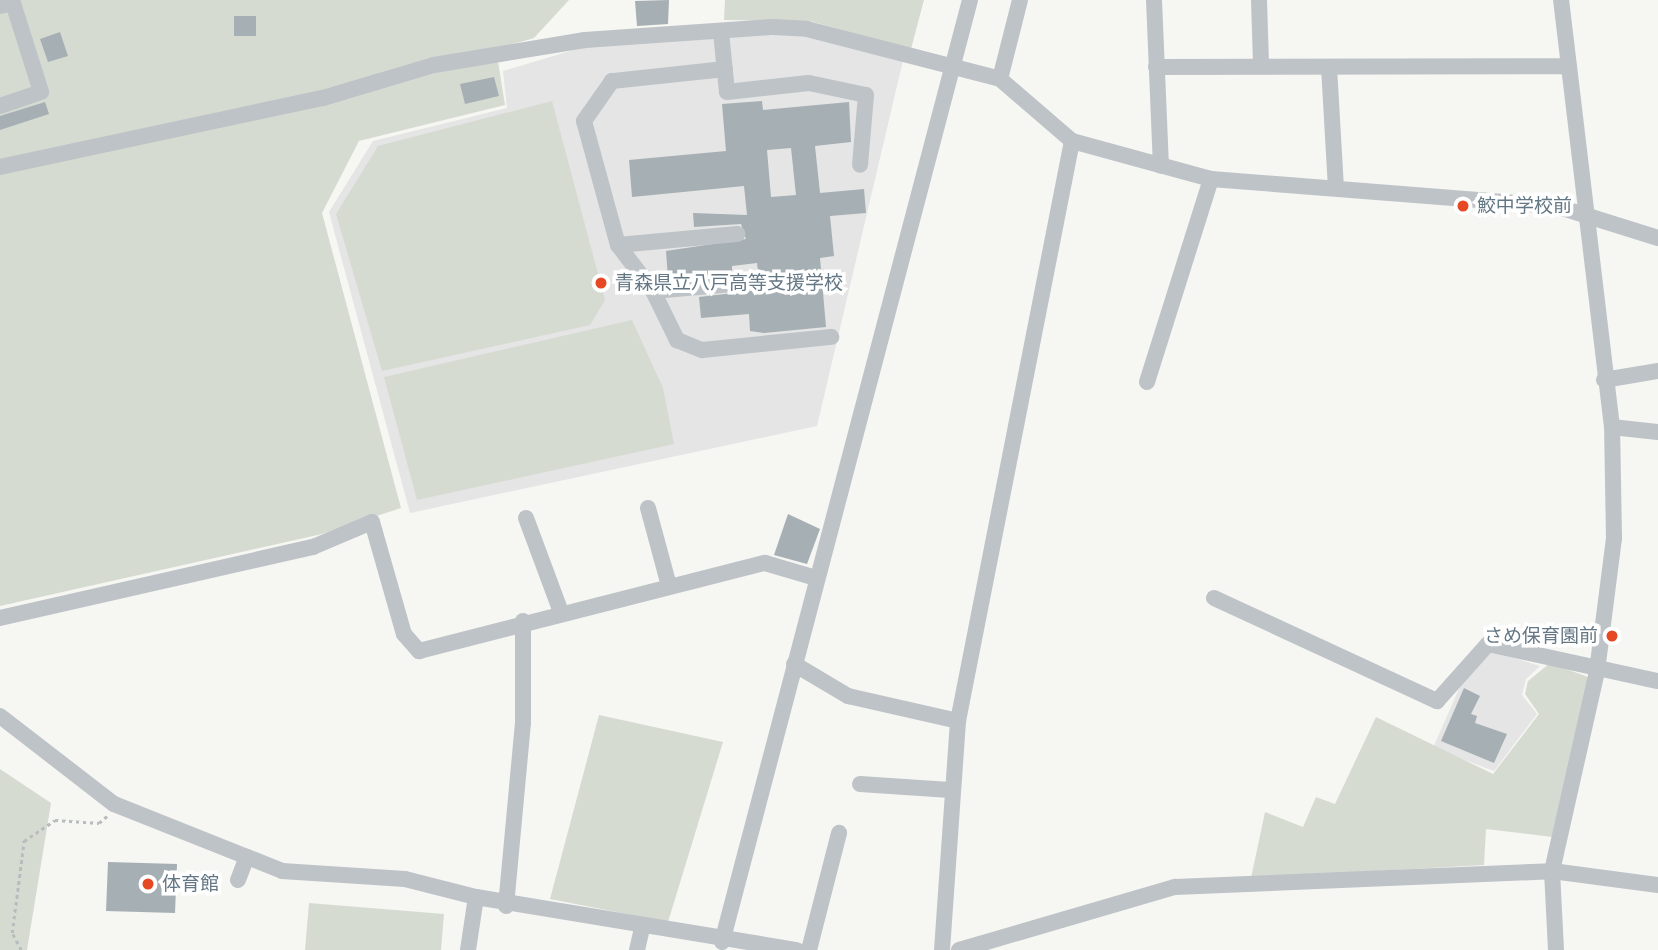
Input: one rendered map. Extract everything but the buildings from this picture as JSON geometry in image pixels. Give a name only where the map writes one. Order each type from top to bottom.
[{"type":"street","points":[[722,942],[970,0]]},
{"type":"street","points":[[1000,79],[1020,0]]},
{"type":"street","points":[[1154,0],[1161,166]]},
{"type":"street","points":[[1259,0],[1261,65]]},
{"type":"street","points":[[1556,950],[1552,871],[1597,671],[1614,538],[1612,427],[1584,213],[1561,0]]},
{"type":"street","points":[[0,6],[13,3],[41,92],[0,106]]},
{"type":"street","points":[[0,167],[323,98],[434,65],[501,58],[585,40],[807,29],[952,70],[1000,79],[1072,141],[1161,166],[1211,178],[1584,213],[1658,238]]},
{"type":"street","points":[[721,32],[727,92],[809,83],[866,95],[860,165]]},
{"type":"street","points":[[1156,67],[1569,66]]},
{"type":"street","points":[[1329,68],[1336,188]]},
{"type":"street","points":[[725,69],[612,81],[584,121],[618,245],[653,291],[677,340],[702,350],[831,337]]},
{"type":"street","points":[[942,950],[950,790],[958,721],[1072,141]]},
{"type":"street","points":[[1147,383],[1211,178]]},
{"type":"street","points":[[618,245],[737,234]]},
{"type":"street","points":[[653,291],[744,283]]},
{"type":"street","points":[[1604,380],[1658,371]]},
{"type":"street","points":[[1612,427],[1658,432]]},
{"type":"street","points":[[649,508],[669,586]]},
{"type":"street","points":[[526,518],[561,612]]},
{"type":"street","points":[[0,618],[313,547],[372,522],[404,634],[419,651],[523,621],[765,563],[816,578]]},
{"type":"street","points":[[1214,598],[1437,701],[1488,644],[1597,671],[1658,681]]},
{"type":"street","points":[[506,906],[523,722],[523,621]]},
{"type":"street","points":[[794,664],[849,696],[958,721]]},
{"type":"street","points":[[0,716],[114,804],[282,871],[405,879],[506,906],[722,942],[797,950]]},
{"type":"street","points":[[860,783],[950,790]]},
{"type":"street","points":[[809,950],[839,833]]},
{"type":"street","points":[[238,880],[247,857]]},
{"type":"street","points":[[959,950],[1175,887],[1552,871],[1658,885]]},
{"type":"street","points":[[468,950],[476,897]]},
{"type":"street","points":[[637,950],[642,929]]},
{"type":"path","points":[[21,950],[12,933],[24,841],[55,820],[99,824],[114,804]]},
{"type":"shaded area","points":[[0,0],[569,0],[534,38],[496,49],[505,105],[359,141],[322,213],[401,508],[322,534],[0,606]]},
{"type":"shaded area","points":[[725,0],[924,0],[911,49],[810,21],[724,20]]},
{"type":"shaded area","name":"青森県立八戸高等支援学校","points":[[773,27],[904,56],[817,426],[410,513],[329,212],[373,141],[507,108],[503,71],[584,47]]},
{"type":"shaded area","points":[[552,101],[605,300],[590,325],[382,371],[336,214],[378,146]]},
{"type":"shaded area","points":[[632,320],[663,388],[674,444],[417,500],[384,377]]},
{"type":"shaded area","points":[[1492,651],[1540,666],[1526,679],[1522,695],[1537,714],[1494,771],[1433,748],[1469,666]]},
{"type":"shaded area","points":[[1550,663],[1588,677],[1553,837],[1486,829],[1484,865],[1251,878],[1265,812],[1303,827],[1316,797],[1335,804],[1376,717],[1493,774],[1539,714],[1525,694],[1528,681]]},
{"type":"shaded area","points":[[599,715],[723,742],[668,922],[550,899]]},
{"type":"shaded area","points":[[0,769],[51,803],[27,950],[0,950]]},
{"type":"shaded area","points":[[309,903],[444,914],[441,950],[305,950]]},
{"type":"place","name":"鮫中学校前","points":[[1463,206]]},
{"type":"place","name":"青森県立八戸高等支援学校","points":[[601,283]]},
{"type":"place","name":"さめ保育園前","points":[[1612,636]]},
{"type":"place","name":"体育館","points":[[148,884]]}]
